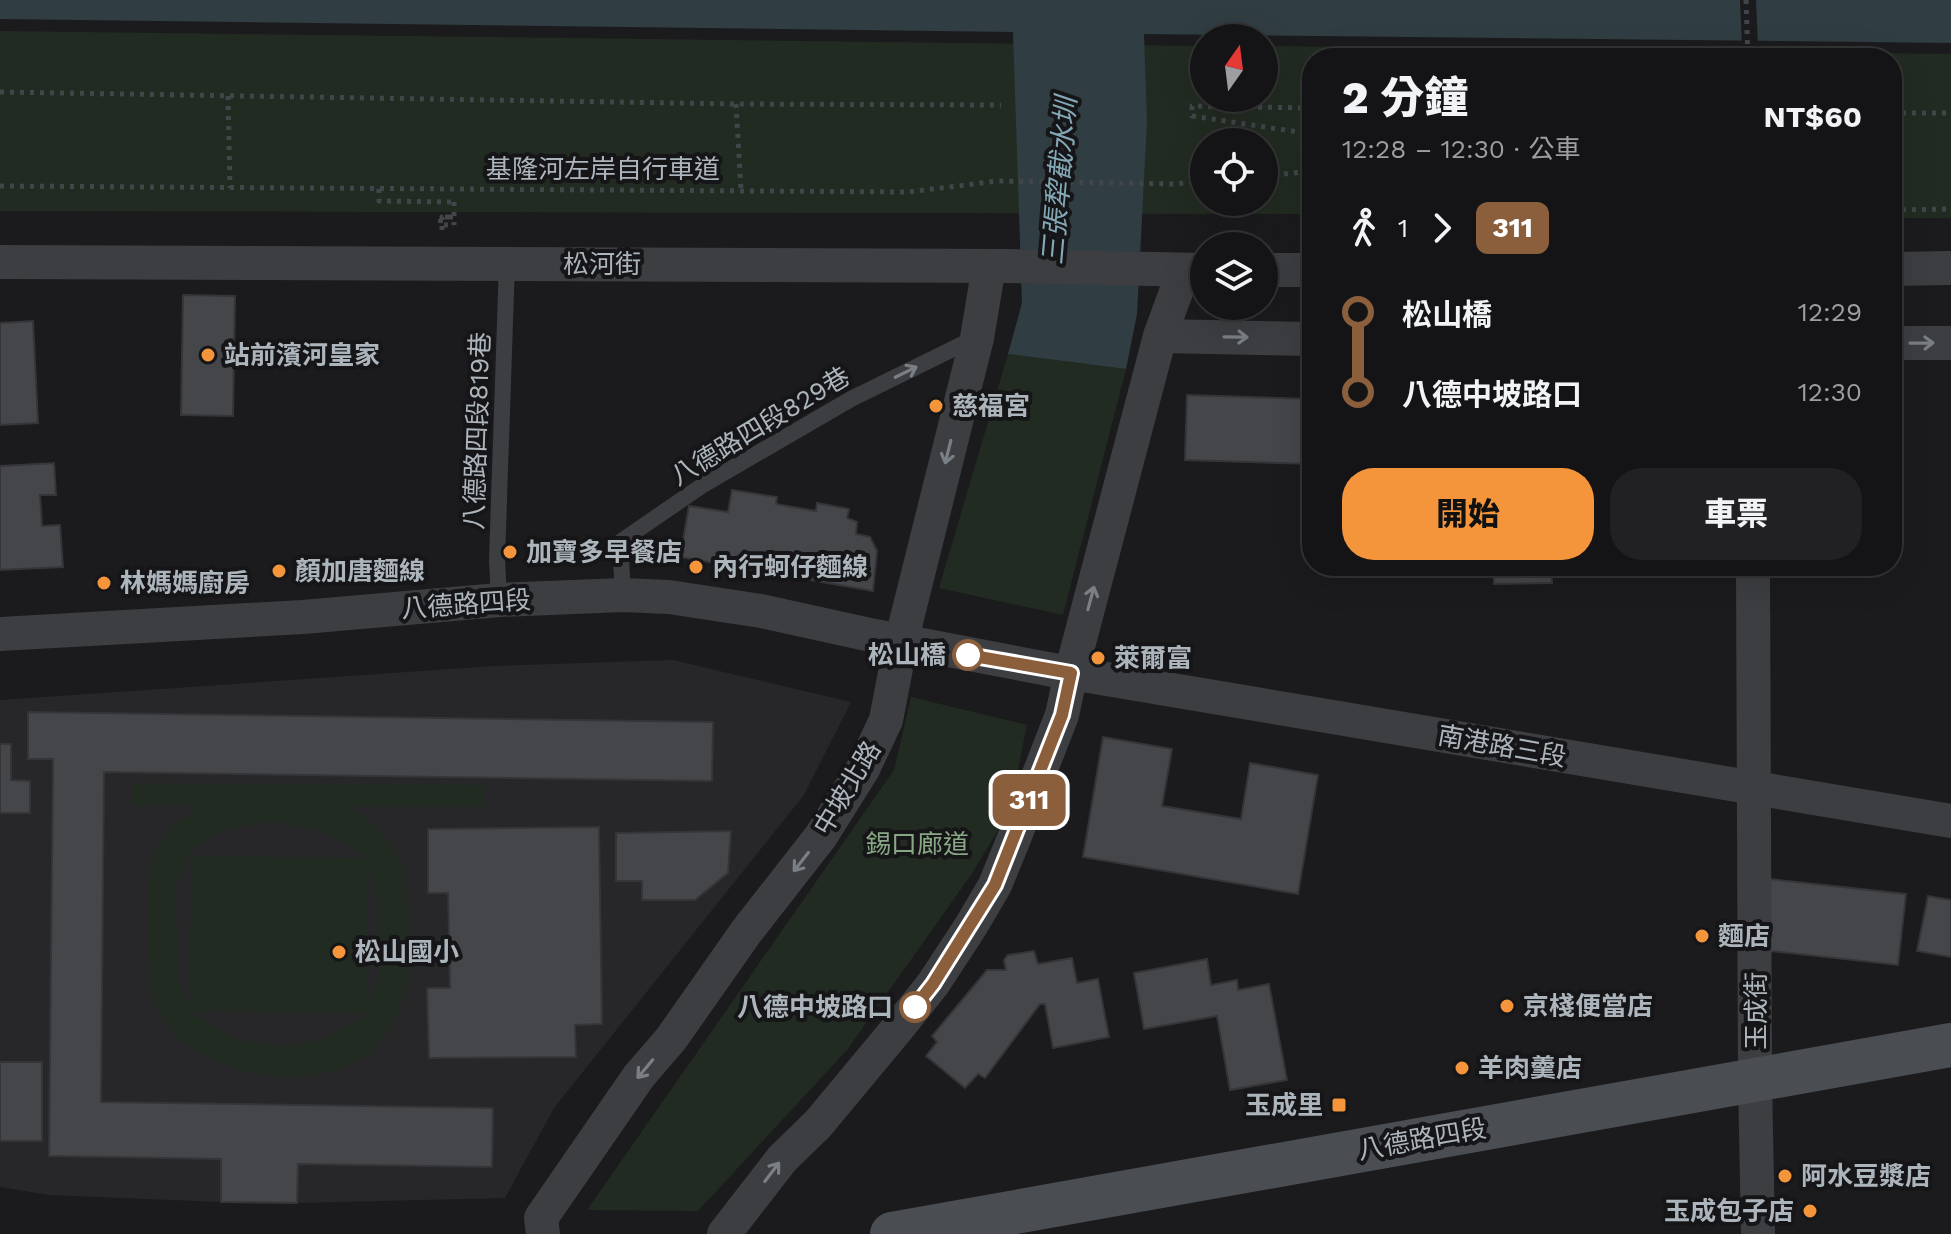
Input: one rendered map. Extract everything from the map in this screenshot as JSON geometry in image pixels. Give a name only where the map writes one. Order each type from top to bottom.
[{"type":"main road","name":"八德路四段","points":[[892,1234],[1951,1045]]},
{"type":"street","name":"松河街","points":[[0,262],[998,266],[1190,270]]},
{"type":"street","name":"中坡北路","points":[[543,1234],[541,1218],[549,1206],[639,1076],[671,1039],[746,932],[821,836],[863,769],[886,720],[915,644],[977,338],[998,266]]},
{"type":"street","points":[[1902,269],[1951,268]]},
{"type":"street","points":[[1278,270],[1302,270]]},
{"type":"street","points":[[724,1234],[782,1159],[818,1124],[933,984],[995,885],[1062,715],[1062,672],[1160,336],[1190,278]]},
{"type":"street","points":[[1160,336],[1302,339]]},
{"type":"street","points":[[1902,343],[1951,343]]},
{"type":"street","name":"玉成街","points":[[1753,576],[1758,1234]]},
{"type":"street","name":"八德路四段","points":[[0,634],[303,617],[499,600],[623,595],[669,597],[761,611],[915,644]]},
{"type":"street","points":[[915,644],[1062,672]]},
{"type":"street","name":"南港路三段","points":[[1062,672],[1951,821]]},
{"type":"lane","name":"八德路四段819巷","points":[[499,600],[497,559],[507,263]]},
{"type":"lane","name":"八德路四段829巷","points":[[623,595],[620,542],[703,485],[837,406],[977,338]]},
{"type":"path","points":[[1746,0],[1748,48]]},
{"type":"path","points":[[0,92],[736,104],[1001,105]]},
{"type":"path","points":[[228,96],[230,188]]},
{"type":"path","points":[[736,104],[741,190]]},
{"type":"path","points":[[1302,108],[1192,106],[1192,116],[1302,132]]},
{"type":"path","points":[[1902,113],[1951,113]]},
{"type":"path","points":[[1278,175],[1302,172]]},
{"type":"path","name":"基隆河左岸自行車道","points":[[0,186],[908,192],[998,181],[1190,182]]},
{"type":"path","points":[[379,189],[379,201],[454,202],[454,217],[441,217],[440,225],[454,225],[454,217],[442,217]]},
{"type":"path","points":[[1902,210],[1951,209]]},
{"type":"shaded area","name":"松山國小","points":[[673,660],[851,702],[804,795],[554,1108],[505,1198],[221,1202],[49,1195],[0,1187],[0,700],[494,666]]},
{"type":"green space","points":[[0,31],[1190,46],[1190,112],[1278,112],[1278,46],[1436,48],[1302,48],[1302,214],[1278,214],[1278,128],[1190,128],[1190,214],[0,211]]},
{"type":"green space","points":[[1902,53],[1951,54],[1951,218],[1902,218]]},
{"type":"green space","points":[[1008,354],[1126,369],[1063,615],[939,588]]},
{"type":"green space","name":"錫口廊道","points":[[911,697],[1027,725],[1010,810],[973,872],[847,1050],[698,1211],[587,1210],[894,770]]},
{"type":"green space","points":[[131,783],[483,785],[483,807],[349,807],[386,838],[405,875],[407,986],[387,1033],[361,1059],[333,1071],[301,1076],[267,1075],[234,1068],[204,1055],[178,1037],[160,1014],[153,997],[149,970],[149,879],[156,849],[164,836],[200,806],[131,805]],"holes":[[[273,821],[326,832],[364,858],[192,856],[189,1006],[178,981],[176,883],[194,847],[228,828]],[[368,870],[377,896],[380,978],[366,1005]],[[191,1011],[362,1013],[360,1019],[321,1040],[282,1047],[235,1039]]]},
{"type":"water","name":"三張犂截水圳","points":[[0,0],[1951,0],[1951,43],[1278,35],[1278,24],[1190,24],[1190,35],[1144,34],[1147,122],[1137,314],[1126,369],[1008,354],[1022,303],[1013,32],[0,19]]},
{"type":"pier","points":[[1740,0],[1756,0],[1758,46],[1742,46]]},
{"type":"building","name":"站前濱河皇家","points":[[183,295],[235,296],[233,416],[181,415]]},
{"type":"building","points":[[33,321],[38,423],[0,425],[0,323]]},
{"type":"building","points":[[1187,395],[1302,399],[1302,464],[1185,460]]},
{"type":"building","points":[[54,463],[56,495],[40,495],[42,526],[60,525],[63,567],[0,570],[0,466]]},
{"type":"building","points":[[732,490],[777,497],[776,504],[816,511],[817,503],[849,509],[847,518],[857,522],[856,534],[870,537],[877,551],[873,591],[680,557],[689,506],[728,512]]},
{"type":"building","points":[[1494,576],[1552,576],[1552,583],[1494,584]]},
{"type":"building","points":[[28,712],[713,722],[712,781],[104,772],[101,1102],[493,1108],[492,1167],[298,1164],[297,1203],[221,1202],[221,1159],[49,1156],[53,759],[28,759]]},
{"type":"building","points":[[1103,737],[1172,749],[1162,806],[1241,819],[1250,763],[1318,775],[1298,894],[1083,857]]},
{"type":"building","points":[[0,744],[11,744],[11,780],[30,781],[30,813],[0,813]]},
{"type":"building","points":[[599,827],[602,1024],[575,1025],[576,1057],[429,1058],[427,988],[450,988],[448,893],[428,893],[428,829]]},
{"type":"building","points":[[731,831],[728,873],[695,900],[642,900],[642,881],[616,881],[616,833]]},
{"type":"building","points":[[1770,879],[1906,894],[1898,965],[1762,950]]},
{"type":"building","points":[[1928,896],[1951,900],[1951,957],[1917,951]]},
{"type":"building","points":[[1034,951],[1038,964],[1072,958],[1077,983],[1098,979],[1109,1037],[1053,1048],[1045,1004],[1040,1004],[985,1078],[978,1074],[965,1088],[926,1056],[937,1042],[932,1036],[987,970],[1006,970],[1004,960],[1008,955]]},
{"type":"building","points":[[1207,959],[1211,985],[1237,980],[1238,990],[1269,984],[1287,1080],[1230,1090],[1217,1016],[1144,1029],[1134,973]]},
{"type":"building","points":[[0,1062],[42,1062],[42,1141],[0,1141]]},
{"type":"bus line","name":"311","points":[[915,1007],[933,984],[995,885],[1062,715],[1071,673],[968,655]]},
{"type":"place","name":"站前濱河皇家","points":[[208,355]]},
{"type":"place","name":"慈福宮","points":[[936,406]]},
{"type":"place","name":"加寶多早餐店","points":[[510,552]]},
{"type":"place","name":"內行蚵仔麵線","points":[[696,567]]},
{"type":"place","name":"顏加唐麵線","points":[[279,571]]},
{"type":"place","name":"林媽媽廚房","points":[[104,583]]},
{"type":"place","name":"松山橋","points":[[968,655]]},
{"type":"place","name":"萊爾富","points":[[1098,658]]},
{"type":"place","name":"麵店","points":[[1702,936]]},
{"type":"place","name":"松山國小","points":[[339,952]]},
{"type":"place","name":"京棧便當店","points":[[1507,1006]]},
{"type":"place","name":"八德中坡路口","points":[[915,1007]]},
{"type":"place","name":"羊肉羹店","points":[[1462,1068]]},
{"type":"place","name":"玉成里","points":[[1339,1105]]},
{"type":"place","name":"阿水豆漿店","points":[[1785,1176]]},
{"type":"place","name":"玉成包子店","points":[[1810,1211]]}]
